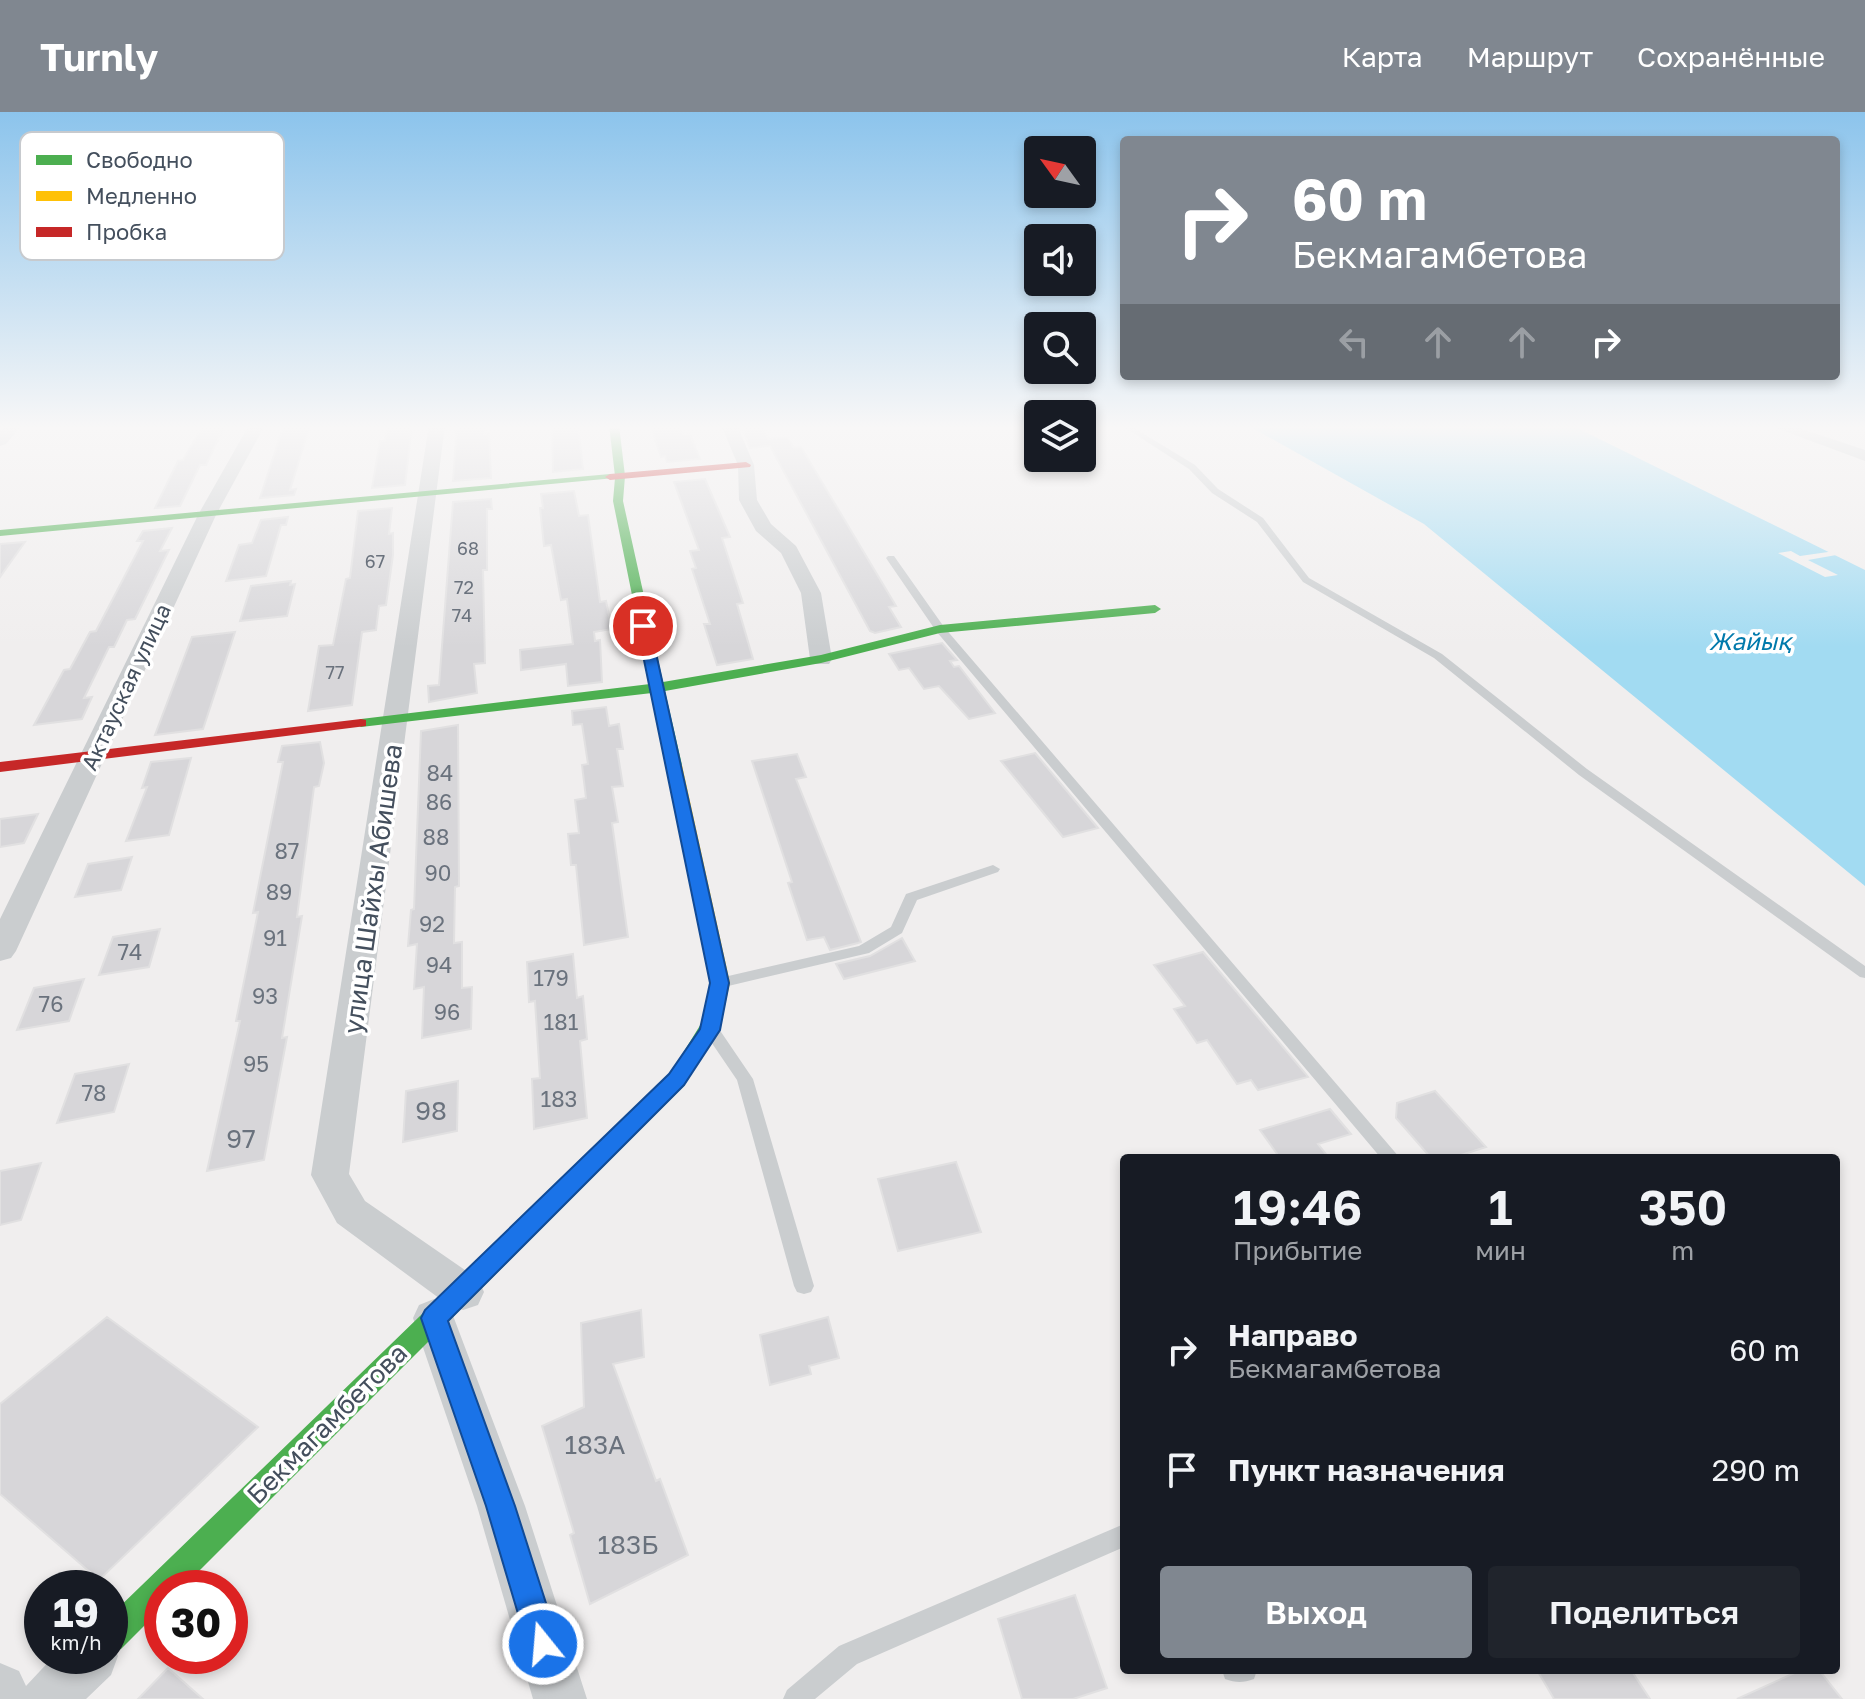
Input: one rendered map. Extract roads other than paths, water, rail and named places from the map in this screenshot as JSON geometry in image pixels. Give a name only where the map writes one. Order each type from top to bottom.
[{"type":"street","name":"Актауская улица","points":[[0,951],[216,499]]},
{"type":"street","points":[[0,533],[366,499]]},
{"type":"street","name":"улица Шайхы Абишева","points":[[426,499],[398,717],[330,1175],[351,1212],[448,1305]]},
{"type":"street","name":"Бекмагамбетова","points":[[128,1620],[677,1080],[710,1030],[720,983],[618,499]]},
{"type":"street","points":[[748,499],[763,527],[789,550],[811,593],[821,659]]},
{"type":"street","points":[[0,767],[656,688],[821,659],[940,629],[1155,609]]},
{"type":"street","points":[[448,1305],[501,1506],[560,1699]]},
{"type":"street","points":[[48,1699],[74,1674]]},
{"type":"street","points":[[0,1690],[5,1699]]},
{"type":"lane","points":[[1228,499],[1260,520],[1306,580],[1438,656],[1583,772],[1865,973]]},
{"type":"lane","points":[[891,558],[940,629],[1388,1154]]},
{"type":"lane","points":[[720,983],[864,950],[897,930],[911,897],[993,869]]},
{"type":"lane","points":[[710,1030],[745,1079],[804,1286]]},
{"type":"lane","points":[[796,1699],[848,1655],[1120,1537]]},
{"type":"water","name":"Жайық","points":[[1379,499],[1721,499],[1865,570],[1865,886],[1424,524]]}]
